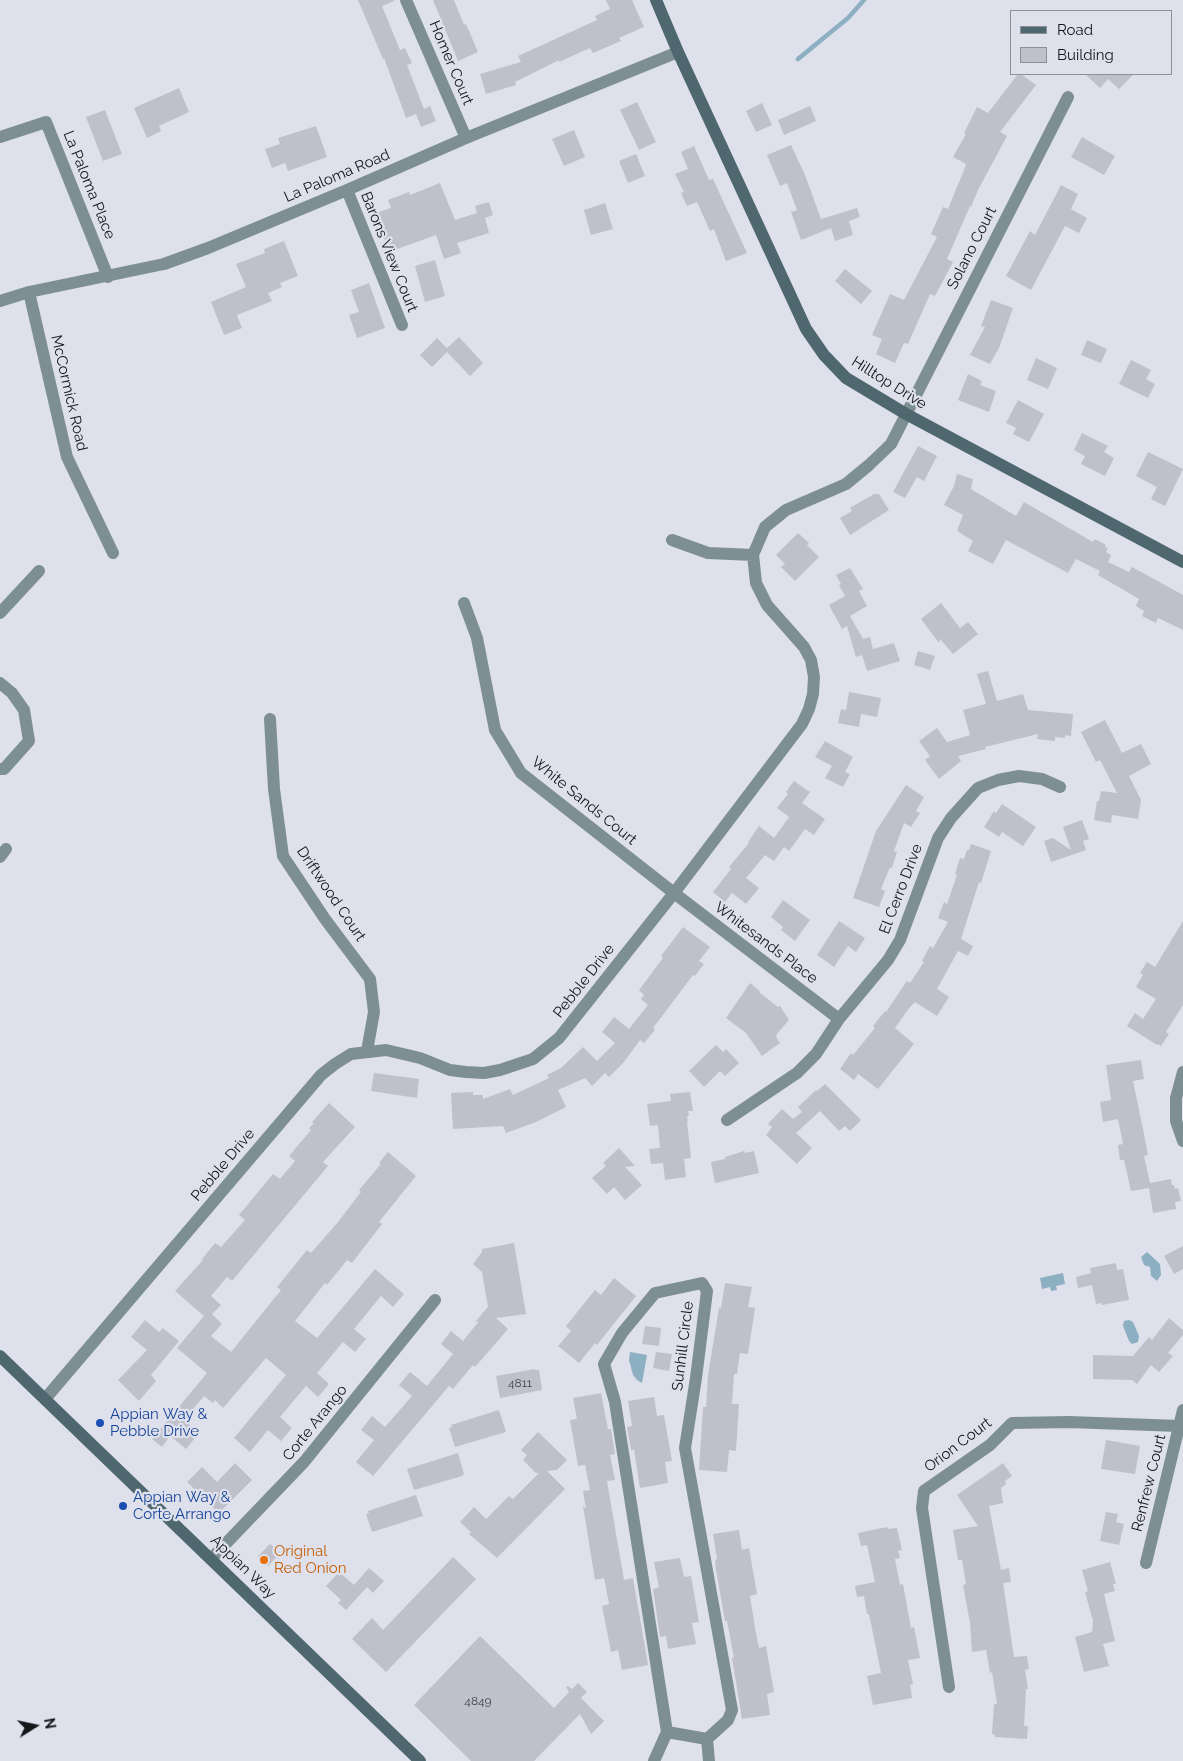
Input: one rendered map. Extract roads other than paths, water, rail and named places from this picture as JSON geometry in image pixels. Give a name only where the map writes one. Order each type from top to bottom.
[{"type":"street","name":"Homer Court","points":[[406,0],[466,138]]},
{"type":"street","name":"Hilltop Drive","points":[[656,0],[678,52],[806,329],[824,356],[846,378],[906,414],[1183,562]]},
{"type":"street","name":"La Paloma Road","points":[[0,301],[29,292],[164,264],[678,52]]},
{"type":"street","name":"Solano Court","points":[[906,414],[1068,97]]},
{"type":"street","name":"La Paloma Place","points":[[0,137],[46,122],[108,277]]},
{"type":"street","name":"Barons View Court","points":[[347,190],[402,325]]},
{"type":"street","name":"McCormick Road","points":[[29,292],[67,457],[113,554]]},
{"type":"street","points":[[672,540],[708,553],[752,556],[765,527],[786,510],[846,484],[891,444],[906,414]]},
{"type":"street","name":"Pebble Drive","points":[[45,1399],[321,1075],[350,1054],[386,1050],[420,1058],[450,1070],[484,1073],[500,1070],[533,1059],[559,1038],[674,893],[802,724],[809,709],[813,694],[814,677],[811,660],[799,642],[767,605],[756,583],[752,556]]},
{"type":"street","points":[[0,613],[40,571]]},
{"type":"street","name":"White Sands Court","points":[[464,603],[478,638],[495,730],[521,773],[674,893]]},
{"type":"street","points":[[0,683],[12,693],[24,710],[29,741],[4,769],[0,769]]},
{"type":"street","name":"Driftwood Court","points":[[270,719],[274,789],[283,856],[325,919],[370,978],[374,1012],[367,1051]]},
{"type":"street","name":"El Cerro Drive","points":[[727,1120],[797,1073],[816,1054],[839,1019],[888,960],[900,940],[938,838],[951,818],[978,788],[998,780],[1019,776],[1042,779],[1060,786]]},
{"type":"street","name":"Whitesands Place","points":[[674,893],[839,1019]]},
{"type":"street","points":[[1183,1072],[1176,1098],[1176,1121],[1183,1141]]},
{"type":"street","name":"Sunhill Circle","points":[[667,1732],[615,1402],[604,1364],[622,1333],[655,1293],[702,1283],[707,1291],[685,1448],[732,1710],[728,1720],[707,1739]]},
{"type":"street","name":"Corte Arango","points":[[211,1559],[304,1462],[435,1300]]},
{"type":"street","name":"Appian Way","points":[[0,1356],[420,1761]]},
{"type":"street","name":"Renfrew Court","points":[[1146,1563],[1183,1410]]},
{"type":"street","name":"Orion Court","points":[[949,1687],[922,1508],[924,1491],[990,1444],[1012,1423],[1069,1422],[1179,1426]]},
{"type":"street","points":[[654,1761],[667,1732],[707,1739],[709,1761]]},
{"type":"water","points":[[1147,1252],[1160,1264],[1161,1275],[1157,1281],[1151,1276],[1150,1267],[1144,1265],[1141,1257]]},
{"type":"water","points":[[1063,1273],[1065,1284],[1056,1286],[1057,1290],[1051,1291],[1050,1287],[1042,1289],[1040,1278]]},
{"type":"water","points":[[1129,1320],[1133,1322],[1139,1336],[1138,1342],[1132,1344],[1123,1326],[1124,1321]]},
{"type":"water","points":[[630,1352],[647,1355],[642,1383],[633,1375],[629,1360]]},
{"type":"waterway","points":[[798,59],[848,18],[864,0]]},
{"type":"place","name":"Appian Way & Pebble Drive","points":[[100,1423]]},
{"type":"place","name":"Appian Way & Corte Arrango","points":[[123,1506]]},
{"type":"place","name":"Original Red Onion","points":[[264,1560]]}]
